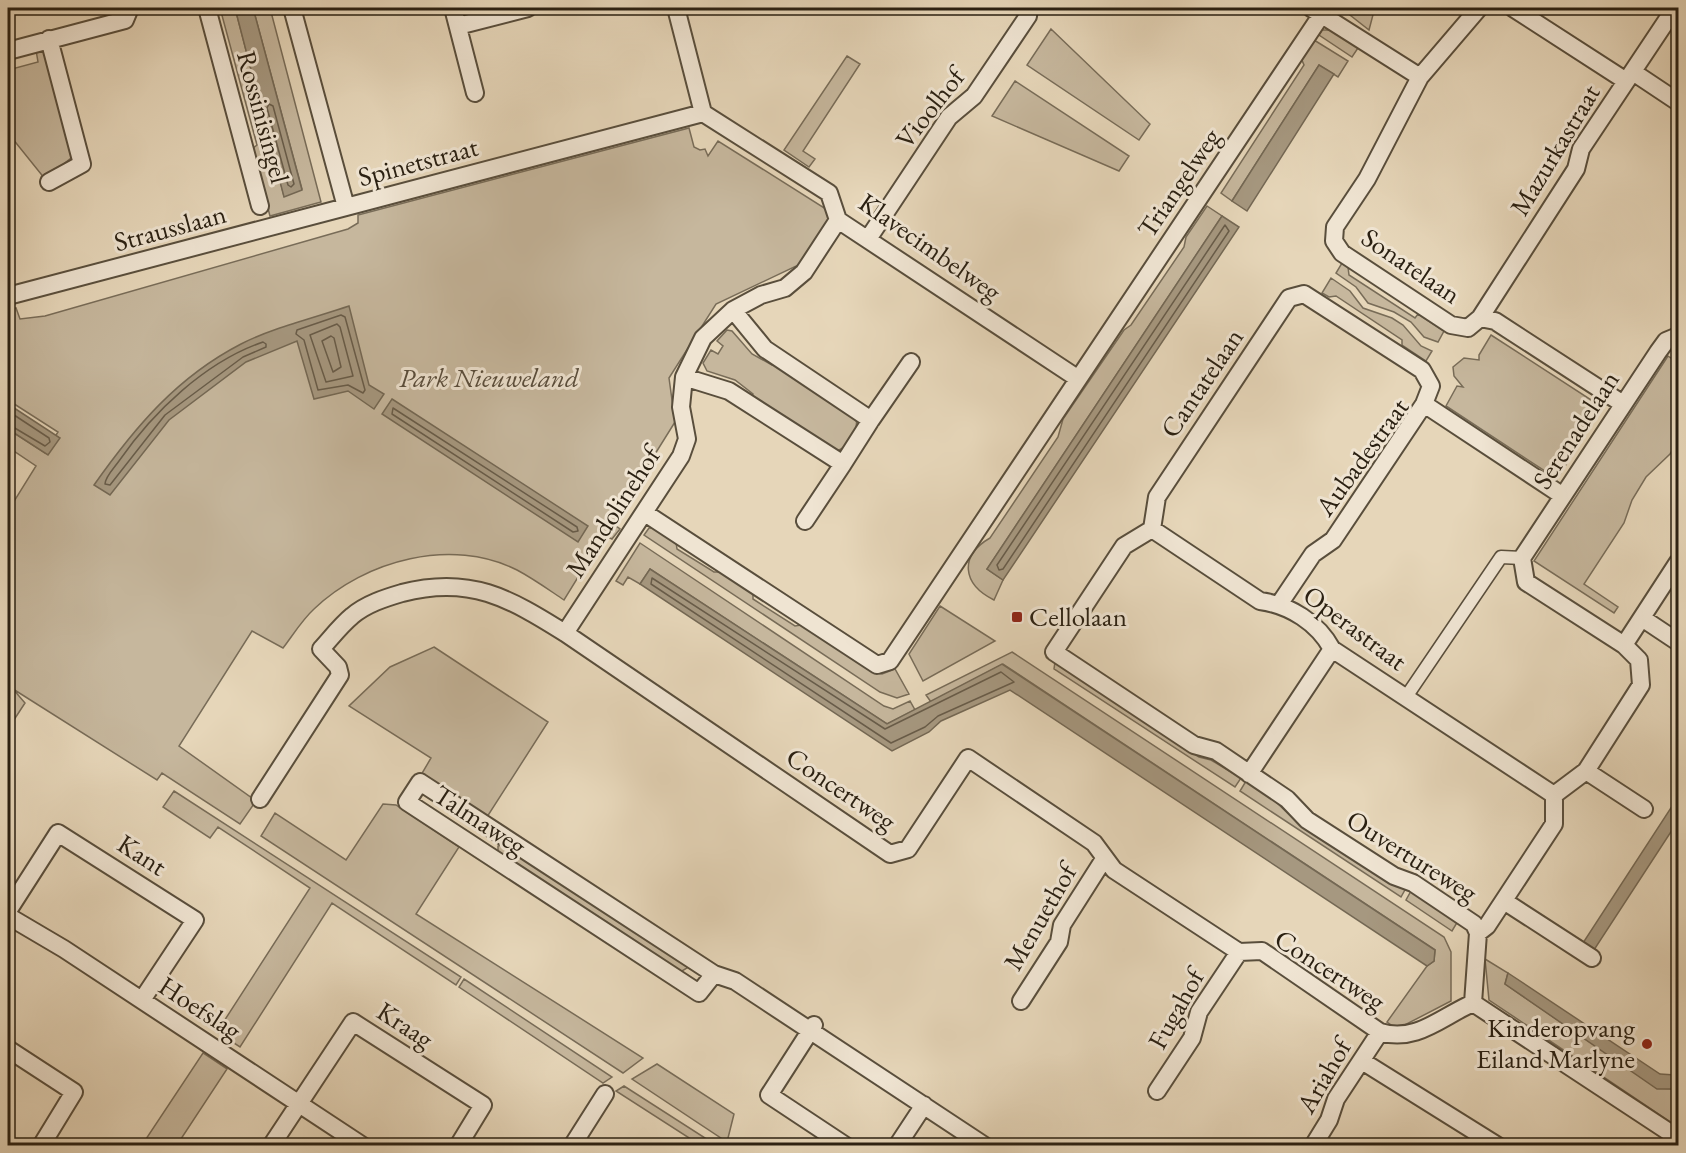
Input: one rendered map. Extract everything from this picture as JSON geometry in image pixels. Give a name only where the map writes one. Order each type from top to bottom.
[{"type":"street","points":[[8,51],[125,21],[130,8]]},
{"type":"street","name":"Rossinisingel","points":[[207,8],[260,206]]},
{"type":"street","name":"Spinetstraat","points":[[292,8],[346,207],[703,113]]},
{"type":"street","points":[[453,8],[475,93]]},
{"type":"street","points":[[458,26],[528,8]]},
{"type":"street","points":[[676,8],[703,113]]},
{"type":"street","name":"Vioolhof","points":[[868,239],[949,117],[974,96],[1028,16],[1029,8]]},
{"type":"street","name":"Sonatelaan","points":[[1479,8],[1420,77],[1367,179],[1335,227],[1334,241],[1342,253],[1450,325],[1468,328],[1480,318],[1495,321],[1623,404]]},
{"type":"street","points":[[1514,8],[1629,76],[1678,102]]},
{"type":"street","name":"Mazurkastraat","points":[[1480,318],[1576,169],[1581,149],[1675,8]]},
{"type":"street","points":[[1320,10],[1420,77]]},
{"type":"street","name":"Triangelweg","points":[[1077,378],[1320,10]]},
{"type":"street","points":[[49,39],[82,164],[49,182]]},
{"type":"street","name":"Klavecimbelweg","points":[[703,113],[829,193],[838,220],[1077,378]]},
{"type":"street","name":"Strausslaan","points":[[8,296],[346,207]]},
{"type":"street","name":"Mandolinehof","points":[[565,633],[681,456],[687,439],[681,407],[684,377],[703,338],[733,310],[761,295],[785,288],[804,272],[838,220]]},
{"type":"street","name":"Cantatelaan","points":[[1152,529],[1157,496],[1289,298],[1297,294],[1304,294],[1312,298],[1422,370],[1431,386],[1424,404]]},
{"type":"street","points":[[733,310],[765,349],[872,420]]},
{"type":"street","name":"Serenadelaan","points":[[1522,558],[1666,341],[1678,336]]},
{"type":"street","points":[[805,521],[911,362]]},
{"type":"street","points":[[684,377],[729,391],[843,464]]},
{"type":"street","points":[[645,513],[878,665],[890,661],[1077,378]]},
{"type":"street","name":"Aubadestraat","points":[[1280,603],[1313,554],[1333,540],[1424,404],[1563,496]]},
{"type":"street","name":"Operastraat","points":[[1152,529],[1260,601],[1280,603],[1322,632],[1332,649],[1554,795]]},
{"type":"street","name":"Ouvertureweg","points":[[1152,529],[1124,546],[1054,652],[1194,745],[1216,751],[1287,799],[1307,820],[1394,876],[1413,883],[1473,924],[1478,933],[1473,1003]]},
{"type":"street","points":[[1406,697],[1501,557],[1522,558],[1526,582],[1624,645],[1639,660],[1641,685],[1586,771],[1554,795],[1554,824],[1487,926],[1478,933]]},
{"type":"street","points":[[1624,645],[1678,562]]},
{"type":"street","name":"Concertweg","points":[[260,799],[340,675],[338,667],[321,649],[352,615],[384,598],[443,585],[477,589],[517,603],[565,633],[890,854],[908,849],[968,758],[1094,843],[1114,870],[1239,952],[1262,951],[1380,1032],[1396,1037],[1413,1034],[1473,1003]]},
{"type":"street","points":[[1642,618],[1678,642]]},
{"type":"street","points":[[1249,774],[1332,649]]},
{"type":"street","points":[[1586,771],[1644,809]]},
{"type":"street","name":"Talmaweg","points":[[714,974],[699,993],[407,802],[420,782],[714,974],[735,981],[813,1028],[985,1146]]},
{"type":"street","name":"Kant","points":[[8,914],[58,833],[157,895],[195,920],[142,1000]]},
{"type":"street","name":"Menuethof","points":[[1021,1000],[1059,942],[1062,925],[1104,859]]},
{"type":"street","points":[[1504,901],[1592,958]]},
{"type":"street","name":"Hoefslag","points":[[8,914],[363,1146]]},
{"type":"street","name":"Fugahof","points":[[1157,1091],[1192,1038],[1199,1012],[1239,952]]},
{"type":"street","points":[[1473,1003],[1678,1137]]},
{"type":"street","name":"Kraag","points":[[272,1146],[353,1022],[483,1105],[458,1146]]},
{"type":"street","points":[[813,1028],[769,1095],[846,1146]]},
{"type":"street","name":"Ariahof","points":[[1313,1146],[1329,1120],[1336,1099],[1380,1032]]},
{"type":"street","points":[[8,1049],[74,1092],[41,1146]]},
{"type":"street","points":[[1362,1060],[1498,1146]]},
{"type":"street","points":[[572,1146],[605,1094]]},
{"type":"street","points":[[897,1146],[924,1105]]},
{"type":"green space","points":[[220,8],[235,8],[284,196],[302,189],[253,8],[270,8],[321,202],[270,216],[252,149],[257,145]]},
{"type":"green space","points":[[1341,8],[1367,8],[1374,11],[1369,30]]},
{"type":"green space","points":[[1051,29],[1150,124],[1139,140],[1027,65]]},
{"type":"green space","points":[[1322,30],[1331,30],[1358,48],[1352,57],[1319,35]]},
{"type":"green space","points":[[1314,40],[1348,61],[1338,77],[1319,65],[1232,201],[1221,193],[1304,65],[1301,58]]},
{"type":"green space","points":[[36,50],[47,53],[76,154],[45,179],[8,133],[8,70],[38,62]]},
{"type":"green space","points":[[847,56],[860,64],[803,151],[815,159],[809,167],[784,150]]},
{"type":"green space","points":[[1015,81],[1129,156],[1119,171],[992,116]]},
{"type":"green space","name":"Park Nieuweland","points":[[689,128],[694,147],[700,150],[705,149],[708,156],[718,141],[837,216],[809,260],[716,304],[669,378],[675,422],[612,523],[620,529],[612,539],[604,535],[564,600],[517,570],[492,560],[465,555],[438,555],[384,566],[358,578],[335,592],[314,609],[283,648],[252,631],[179,746],[256,801],[240,824],[162,773],[157,780],[13,689],[25,703],[8,729],[8,511],[36,466],[8,447],[8,429],[45,453],[58,432],[8,400],[8,310],[16,308],[20,319],[45,316],[348,229],[358,223],[358,215]]},
{"type":"green space","points":[[1207,206],[1222,216],[987,569],[1003,580],[994,600],[983,593],[970,578],[969,561],[973,553],[990,538],[1058,437],[1063,419],[1184,247],[1186,237]]},
{"type":"green space","points":[[1342,263],[1348,267],[1349,275],[1415,318],[1418,314],[1444,331],[1438,342],[1424,337],[1411,322],[1394,312],[1368,303],[1356,287],[1336,273]]},
{"type":"green space","points":[[1331,278],[1350,291],[1363,308],[1392,318],[1403,325],[1421,346],[1432,351],[1426,361],[1402,345],[1402,340],[1336,296],[1329,297],[1322,293]]},
{"type":"green space","points":[[727,330],[732,331],[752,354],[772,365],[775,361],[856,418],[856,427],[849,442],[837,451],[751,399],[753,394],[735,380],[707,371],[703,363],[711,350],[718,354],[723,346],[717,341]]},
{"type":"green space","points":[[1491,335],[1602,407],[1557,479],[1446,406],[1457,386],[1463,387],[1454,376],[1453,367],[1464,358],[1479,360],[1479,355]]},
{"type":"green space","points":[[1668,356],[1678,363],[1678,441],[1670,454],[1646,477],[1632,500],[1624,523],[1584,584],[1618,607],[1614,613],[1534,561]]},
{"type":"green space","points":[[649,528],[654,528],[676,542],[677,549],[714,572],[721,572],[753,593],[753,599],[795,626],[801,625],[873,672],[882,674],[895,669],[909,694],[897,698],[880,692],[644,535]]},
{"type":"green space","points":[[640,543],[884,706],[893,709],[910,701],[915,710],[887,724],[650,569],[640,584],[628,577],[623,585],[616,581]]},
{"type":"green space","points":[[940,606],[995,641],[923,681],[909,654]]},
{"type":"green space","points":[[434,647],[548,722],[487,817],[421,775],[431,758],[349,706],[390,667]]},
{"type":"green space","points":[[1012,652],[1444,937],[1451,952],[1451,1001],[1397,1029],[1387,1022],[1427,966],[1434,961],[1435,950],[1003,664],[931,702],[926,695]]},
{"type":"green space","points":[[1055,662],[1199,757],[1211,760],[1241,778],[1235,787],[1054,669]]},
{"type":"green space","points":[[1246,781],[1276,802],[1296,821],[1392,884],[1406,888],[1401,897],[1240,791]]},
{"type":"green space","points":[[174,791],[461,977],[456,985],[332,903],[240,1047],[217,1032],[310,888],[218,827],[210,838],[163,807]]},
{"type":"green space","points":[[383,804],[396,805],[459,847],[416,914],[643,1058],[623,1073],[261,836],[275,813],[346,860]]},
{"type":"green space","points":[[505,844],[685,962],[687,968],[677,974],[498,855],[498,846]]},
{"type":"green space","points":[[1411,891],[1458,921],[1452,931],[1406,900]]},
{"type":"green space","points":[[1485,959],[1508,973],[1505,984],[1657,1088],[1678,1089],[1678,1127],[1489,1000]]},
{"type":"green space","points":[[464,979],[612,1077],[603,1083],[459,987]]},
{"type":"green space","points":[[203,1053],[227,1069],[177,1145],[142,1145]]},
{"type":"green space","points":[[657,1064],[734,1114],[727,1142],[632,1079]]},
{"type":"green space","points":[[624,1086],[716,1145],[700,1145],[616,1091]]},
{"type":"water","points":[[235,8],[253,8],[302,190],[284,197]]},
{"type":"water","points":[[1319,65],[1334,74],[1247,211],[1232,201]]},
{"type":"water","points":[[1222,216],[1239,227],[1003,580],[987,569]]},
{"type":"water","points":[[349,306],[369,385],[384,394],[374,409],[348,391],[314,399],[297,341],[246,362],[169,420],[110,495],[94,485],[125,443],[159,405],[177,388],[218,357],[241,344],[279,328]]},
{"type":"water","points":[[392,399],[588,526],[578,542],[382,414]]},
{"type":"water","points":[[8,404],[60,438],[48,455],[8,429]]},
{"type":"water","points":[[650,569],[887,724],[1002,664],[1435,950],[1434,961],[1427,966],[1010,690],[941,721],[929,732],[892,751],[640,584]]},
{"type":"water","points":[[1678,797],[1678,821],[1592,953],[1581,946]]},
{"type":"water","points":[[1508,973],[1660,1074],[1675,1075],[1678,1071],[1678,1089],[1657,1089],[1505,984]]},
{"type":"place","name":"Cellolaan","points":[[1017,617]]},
{"type":"place","name":"Kinderopvang Eiland Marlyne","points":[[1647,1044]]}]
